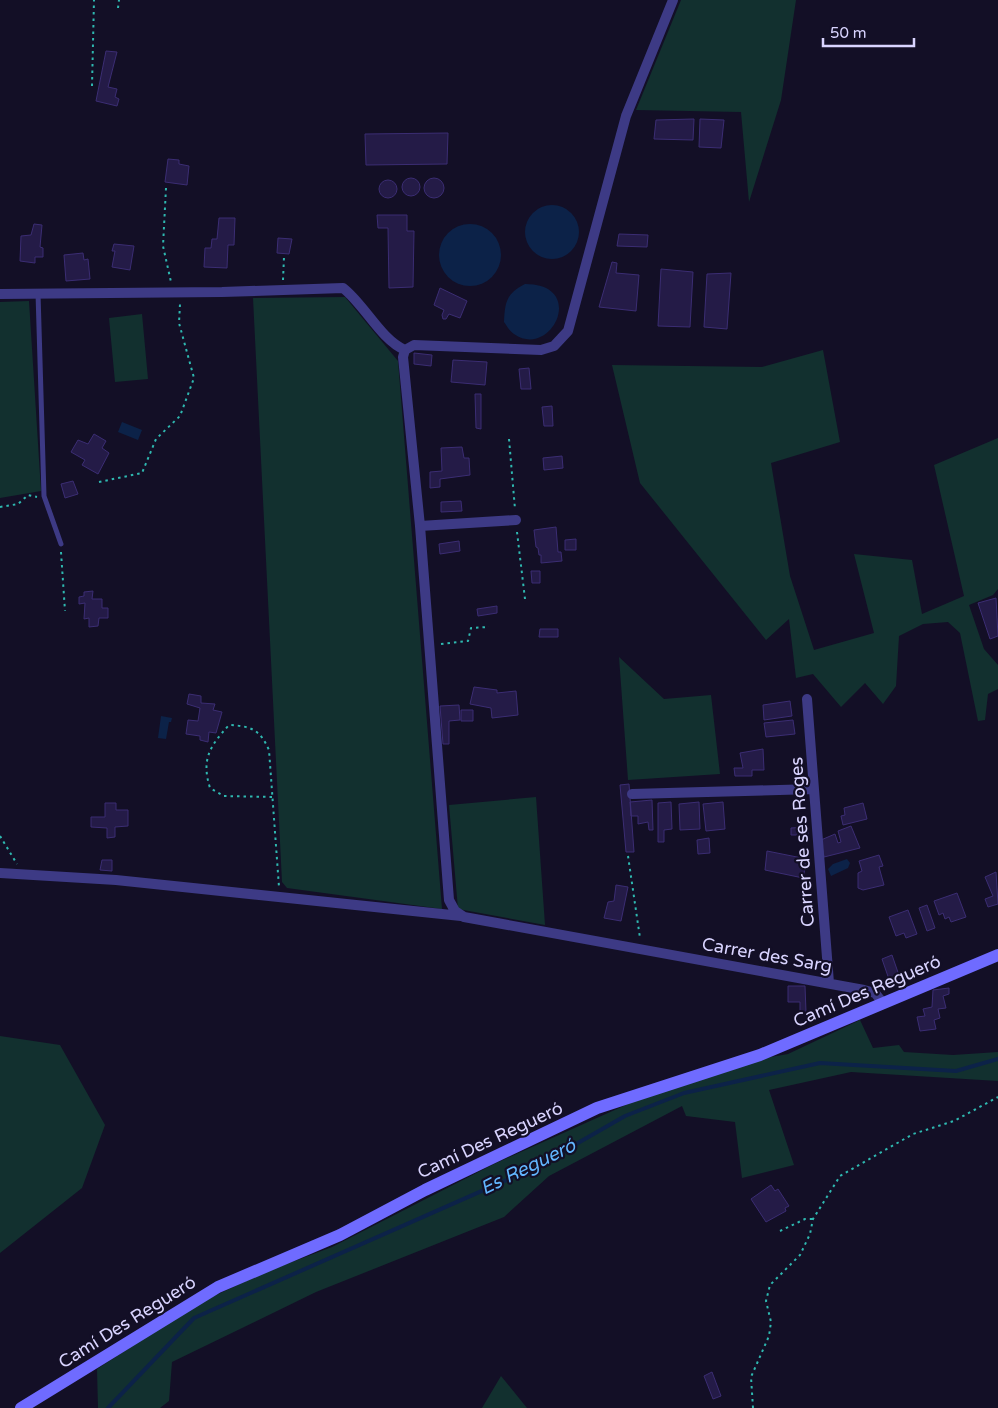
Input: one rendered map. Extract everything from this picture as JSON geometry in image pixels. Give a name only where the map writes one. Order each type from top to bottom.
[{"type":"street","points":[[464,916],[455,910],[449,900],[420,526],[403,356],[405,350],[414,345],[541,350],[554,346],[568,331],[626,116],[673,0]]},
{"type":"street","points":[[0,294],[342,288],[355,297],[394,344],[405,350]]},
{"type":"street","points":[[420,526],[516,520]]},
{"type":"street","name":"Carrer de ses Roges","points":[[807,699],[829,982]]},
{"type":"street","points":[[632,794],[814,789]]},
{"type":"street","name":"Carrer des Sarg","points":[[0,873],[116,880],[464,916],[641,950],[829,982],[875,993],[883,1002]]},
{"type":"street","name":"Camí Des Regueró","points":[[21,1408],[218,1287],[340,1235],[425,1190],[598,1108],[760,1055],[883,1002],[998,956]]},
{"type":"lane","points":[[38,293],[44,496],[61,544]]},
{"type":"path","points":[[92,86],[94,0]]},
{"type":"path","points":[[118,0],[118,8]]},
{"type":"path","points":[[99,482],[142,473],[156,439],[180,416],[194,378],[179,323],[177,292],[163,246],[166,188]]},
{"type":"path","points":[[282,290],[284,258]]},
{"type":"path","points":[[0,507],[18,504],[28,495],[44,496]]},
{"type":"path","points":[[61,544],[65,611]]},
{"type":"path","points":[[429,646],[468,641],[471,628],[489,627]]},
{"type":"path","points":[[272,796],[224,796],[210,788],[206,772],[212,744],[229,726],[246,726],[262,735],[270,750],[281,896]]},
{"type":"path","points":[[0,836],[24,874]]},
{"type":"path","points":[[628,856],[641,950]]},
{"type":"path","points":[[754,1408],[751,1377],[768,1336],[771,1322],[766,1301],[770,1285],[800,1255],[810,1234],[813,1219],[840,1176],[914,1134],[954,1120],[998,1097]]},
{"type":"path","points":[[780,1230],[806,1219],[813,1219]]},
{"type":"green space","points":[[681,0],[796,0],[781,100],[749,202],[741,112],[636,110]]},
{"type":"green space","points":[[345,297],[398,361],[442,909],[287,888],[282,882],[253,298]]},
{"type":"green space","points":[[29,301],[41,491],[0,498],[0,302]]},
{"type":"green space","points":[[142,314],[148,379],[115,382],[109,318]]},
{"type":"green space","points":[[823,350],[840,442],[771,463],[790,576],[814,650],[874,633],[854,554],[912,560],[922,614],[964,596],[934,465],[998,438],[998,589],[993,595],[969,605],[984,649],[998,665],[998,689],[988,694],[985,720],[978,721],[960,633],[948,622],[923,624],[899,636],[896,686],[883,704],[865,683],[841,707],[813,674],[796,678],[789,619],[766,640],[640,483],[612,365],[762,367]]},
{"type":"green space","points":[[619,657],[664,699],[711,695],[720,774],[628,780]]},
{"type":"green space","points":[[536,797],[545,925],[458,909],[449,805]]},
{"type":"green space","points":[[860,1020],[873,1048],[899,1045],[904,1052],[953,1055],[998,1052],[998,1081],[851,1072],[769,1090],[794,1165],[742,1178],[735,1122],[686,1116],[682,1106],[549,1176],[504,1217],[316,1292],[172,1362],[169,1401],[160,1408],[98,1408],[97,1369],[199,1303],[268,1271],[332,1247],[494,1164],[637,1100],[753,1060],[788,1054]]},
{"type":"green space","points":[[0,1036],[60,1045],[105,1125],[82,1188],[0,1253]]},
{"type":"green space","points":[[501,1376],[527,1408],[482,1408]]},
{"type":"water","points":[[547,205],[557,205],[567,209],[575,217],[579,232],[575,247],[567,255],[557,259],[547,259],[537,255],[529,247],[525,237],[525,227],[529,217],[537,209]]},
{"type":"water","points":[[464,224],[476,224],[492,233],[499,243],[501,255],[499,267],[492,277],[476,286],[464,286],[453,281],[444,272],[439,261],[439,249],[444,238],[453,229]]},
{"type":"water","points":[[525,284],[544,287],[555,295],[559,307],[557,319],[550,330],[540,337],[528,339],[513,333],[504,322],[506,304],[510,295]]},
{"type":"water","points":[[122,422],[142,430],[138,440],[118,432]]},
{"type":"water","points":[[161,716],[172,718],[171,722],[169,722],[166,739],[158,738]]},
{"type":"water","points":[[847,859],[850,863],[848,868],[831,876],[828,869],[833,864]]},
{"type":"building","points":[[106,51],[117,52],[108,87],[117,89],[115,97],[119,99],[117,106],[96,101]]},
{"type":"building","points":[[694,119],[693,140],[654,139],[656,120]]},
{"type":"building","points":[[700,119],[724,120],[721,148],[699,147]]},
{"type":"building","points":[[448,133],[447,164],[366,165],[365,134]]},
{"type":"building","points":[[168,159],[179,160],[179,164],[189,166],[187,185],[165,182]]},
{"type":"building","points":[[411,178],[417,181],[420,187],[417,193],[411,196],[405,193],[402,187],[405,181]]},
{"type":"building","points":[[434,178],[441,181],[444,188],[441,195],[434,198],[427,195],[424,188],[427,181]]},
{"type":"building","points":[[384,180],[392,180],[397,185],[395,196],[384,198],[379,193],[379,185]]},
{"type":"building","points":[[377,215],[407,215],[407,231],[414,231],[413,287],[389,288],[388,228],[378,228]]},
{"type":"building","points":[[219,218],[235,218],[234,245],[228,245],[227,268],[204,267],[205,248],[211,248],[212,239],[217,239]]},
{"type":"building","points":[[34,224],[42,225],[40,247],[43,248],[43,257],[35,257],[35,263],[20,261],[21,236],[31,235]]},
{"type":"building","points":[[619,234],[648,235],[647,247],[617,246]]},
{"type":"building","points":[[278,238],[292,239],[289,254],[277,253]]},
{"type":"building","points":[[114,244],[134,246],[130,270],[112,267],[115,251],[112,251]]},
{"type":"building","points":[[83,253],[84,260],[88,259],[90,279],[66,281],[64,255]]},
{"type":"building","points":[[612,262],[617,263],[616,273],[639,275],[636,311],[599,307]]},
{"type":"building","points":[[661,269],[693,272],[690,327],[658,326]]},
{"type":"building","points":[[731,273],[727,329],[704,327],[707,274]]},
{"type":"building","points":[[440,288],[467,301],[460,318],[449,314],[446,319],[443,319],[444,310],[434,305]]},
{"type":"building","points":[[414,353],[432,355],[431,366],[414,364]]},
{"type":"building","points":[[453,360],[487,362],[485,385],[451,382]]},
{"type":"building","points":[[529,368],[531,389],[521,389],[519,369]]},
{"type":"building","points":[[475,394],[481,394],[481,429],[476,428]]},
{"type":"building","points":[[552,406],[553,426],[544,426],[542,407]]},
{"type":"building","points":[[94,434],[106,441],[102,448],[109,453],[98,474],[82,465],[85,460],[71,452],[78,440],[88,444]]},
{"type":"building","points":[[462,447],[464,458],[469,458],[470,475],[440,479],[440,487],[430,488],[430,472],[442,471],[441,448]]},
{"type":"building","points":[[562,456],[563,468],[544,470],[543,458]]},
{"type":"building","points":[[73,481],[78,494],[65,498],[61,484]]},
{"type":"building","points":[[461,501],[462,511],[441,512],[441,502]]},
{"type":"building","points":[[556,527],[558,552],[561,552],[562,561],[541,563],[541,555],[539,555],[538,548],[536,547],[534,530]]},
{"type":"building","points":[[576,539],[576,550],[565,550],[565,540]]},
{"type":"building","points":[[459,541],[460,551],[440,554],[439,544]]},
{"type":"building","points":[[531,571],[540,571],[540,583],[532,583]]},
{"type":"building","points":[[93,591],[92,599],[102,599],[102,608],[108,608],[108,618],[99,618],[98,626],[89,627],[89,618],[84,619],[85,603],[79,604],[79,597],[84,596],[84,592]]},
{"type":"building","points":[[996,598],[998,636],[990,639],[978,603]]},
{"type":"building","points":[[497,606],[497,613],[478,616],[477,609]]},
{"type":"building","points":[[540,629],[558,629],[558,637],[539,637]]},
{"type":"building","points":[[474,687],[497,690],[497,693],[516,691],[518,715],[492,718],[491,708],[470,704]]},
{"type":"building","points":[[189,694],[201,696],[201,703],[215,704],[213,710],[222,712],[216,733],[209,732],[208,742],[200,740],[200,736],[186,734],[188,720],[198,721],[200,708],[187,704]]},
{"type":"building","points":[[790,701],[792,716],[764,720],[763,705]]},
{"type":"building","points":[[459,705],[460,720],[449,721],[449,744],[443,744],[440,706]]},
{"type":"building","points":[[461,710],[473,710],[473,721],[461,721]]},
{"type":"building","points":[[793,720],[795,734],[766,737],[764,723]]},
{"type":"building","points":[[763,749],[764,770],[752,770],[752,776],[735,776],[734,768],[743,768],[740,753]]},
{"type":"building","points":[[629,784],[634,852],[626,852],[620,785]]},
{"type":"building","points":[[652,800],[653,830],[649,830],[648,822],[638,824],[638,816],[631,816],[630,802]]},
{"type":"building","points":[[671,802],[672,829],[664,830],[664,842],[658,842],[658,803]]},
{"type":"building","points":[[699,802],[700,829],[680,830],[679,804]]},
{"type":"building","points":[[723,802],[725,829],[706,831],[703,804]]},
{"type":"building","points":[[105,803],[116,803],[116,810],[128,810],[128,826],[115,827],[115,837],[107,838],[107,828],[91,827],[91,817],[105,817]]},
{"type":"building","points":[[863,803],[867,819],[843,825],[841,816],[845,815],[844,808]]},
{"type":"building","points":[[851,826],[860,848],[824,857],[821,840],[835,834],[838,843],[841,842],[838,831]]},
{"type":"building","points":[[808,827],[808,835],[791,835],[791,828]]},
{"type":"building","points":[[709,838],[710,853],[698,854],[697,840]]},
{"type":"building","points":[[767,851],[807,859],[803,878],[765,870]]},
{"type":"building","points":[[879,855],[883,866],[879,867],[884,885],[863,890],[858,888],[858,873],[862,871],[859,861]]},
{"type":"building","points":[[102,860],[112,860],[112,871],[100,870]]},
{"type":"building","points":[[996,872],[998,904],[988,907],[985,899],[993,896],[985,877]]},
{"type":"building","points":[[616,885],[628,887],[621,921],[604,918],[608,902],[614,901]]},
{"type":"building","points":[[957,893],[966,917],[951,922],[949,917],[945,919],[943,913],[939,915],[934,901]]},
{"type":"building","points":[[927,905],[935,928],[927,931],[919,908]]},
{"type":"building","points":[[908,910],[917,934],[906,938],[904,933],[896,936],[889,917]]},
{"type":"building","points":[[892,955],[902,984],[892,988],[882,959]]},
{"type":"building","points":[[788,986],[805,986],[806,1012],[800,1012],[800,1002],[788,1002]]},
{"type":"building","points":[[949,988],[949,994],[943,996],[946,1008],[938,1009],[940,1018],[934,1020],[936,1029],[920,1031],[917,1017],[925,1016],[923,1009],[932,1007],[933,990]]},
{"type":"building","points":[[771,1185],[775,1191],[778,1189],[789,1206],[785,1208],[786,1211],[766,1222],[751,1199]]},
{"type":"building","points":[[712,1372],[721,1396],[713,1399],[704,1376]]},
{"type":"waterway","name":"Es Regueró","points":[[108,1408],[194,1318],[536,1167],[625,1116],[684,1093],[820,1063],[956,1071],[998,1059]]}]
